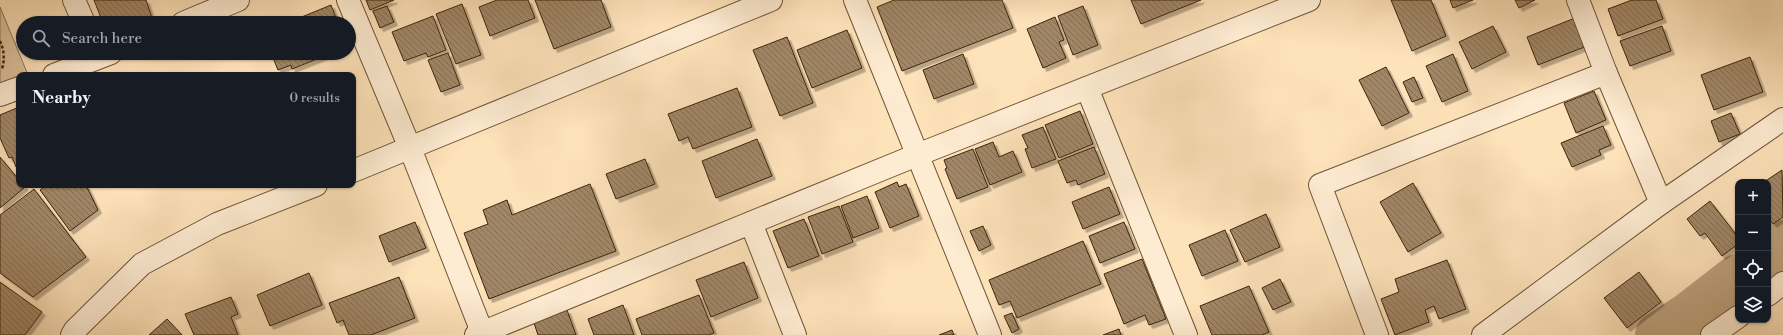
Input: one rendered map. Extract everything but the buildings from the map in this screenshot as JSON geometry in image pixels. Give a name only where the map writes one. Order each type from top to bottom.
[{"type":"street","points":[[74,0],[81,16]]},
{"type":"street","points":[[200,16],[238,0]]},
{"type":"street","points":[[348,0],[355,16]]},
{"type":"street","points":[[356,170],[771,0]]},
{"type":"street","points":[[854,0],[990,335]]},
{"type":"street","points":[[356,19],[410,148],[479,334],[917,155],[1309,0]]},
{"type":"street","points":[[1578,0],[1606,73],[1661,203]]},
{"type":"street","points":[[61,72],[90,60]]},
{"type":"street","points":[[1377,335],[1320,185],[1606,73]]},
{"type":"street","points":[[1087,88],[1186,335]]},
{"type":"street","points":[[0,95],[16,89]]},
{"type":"street","points":[[1483,335],[1661,203],[1783,119]]},
{"type":"street","points":[[72,335],[75,330],[142,264],[217,224],[308,188]]},
{"type":"street","points":[[751,223],[795,335]]},
{"type":"street","points":[[1771,293],[1783,283]]},
{"type":"street","points":[[1712,335],[1735,319]]},
{"type":"path","points":[[0,41],[4,50],[4,63],[0,72]]},
{"type":"shaded area","points":[[0,7],[16,46],[16,60],[22,60],[27,72],[16,72],[16,80],[0,86]]},
{"type":"waterway","points":[[1771,252],[1783,243]]},
{"type":"waterway","points":[[1658,335],[1689,315],[1735,279]]}]
